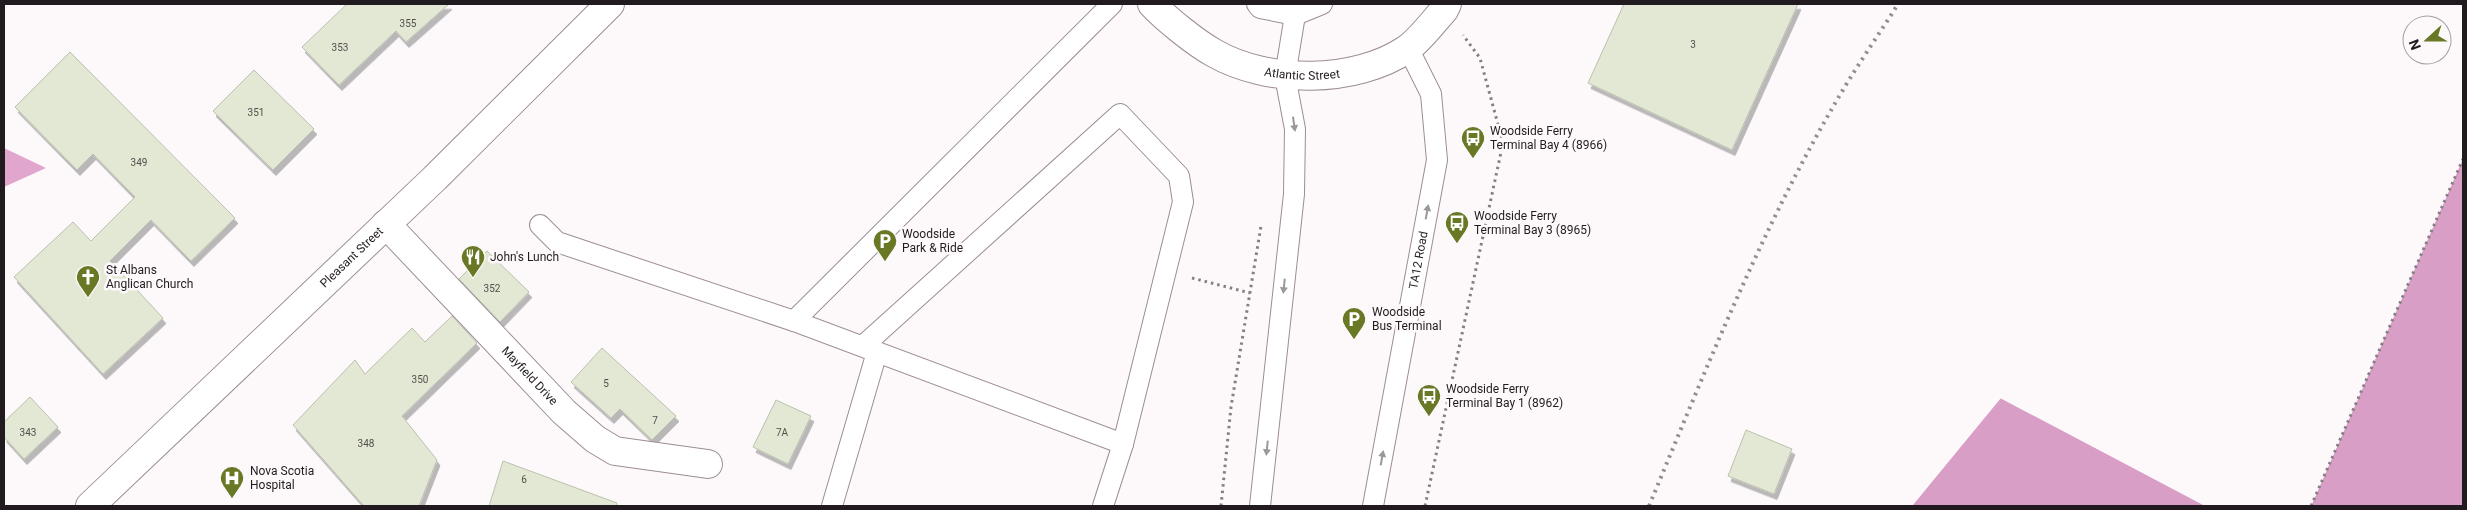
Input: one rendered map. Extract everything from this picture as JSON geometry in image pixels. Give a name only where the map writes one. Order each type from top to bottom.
[{"type":"street","name":"Pleasant Street","points":[[90,506],[435,178],[610,4]]},
{"type":"street","name":"Atlantic Street","points":[[1152,4],[1215,53],[1257,70],[1285,76],[1348,72],[1379,63],[1408,48],[1446,7]]},
{"type":"street","name":"Mayfield Drive","points":[[386,224],[564,412],[595,439],[615,450],[708,464]]},
{"type":"lane","points":[[794,321],[1112,4]]},
{"type":"lane","points":[[1257,4],[1260,8],[1295,15],[1322,4]]},
{"type":"lane","points":[[1260,506],[1294,194],[1295,129],[1285,76],[1295,15]]},
{"type":"lane","name":"TA12 Road","points":[[1373,506],[1437,160],[1431,94],[1408,48]]},
{"type":"lane","points":[[832,506],[870,349],[1120,114],[1179,176],[1183,202],[1123,444],[1103,506]]},
{"type":"lane","points":[[540,224],[557,242],[794,321],[1123,444]]},
{"type":"path","points":[[1424,506],[1503,143],[1480,58],[1446,7]]},
{"type":"path","points":[[2311,506],[2463,159]]},
{"type":"path","points":[[1221,506],[1231,408],[1262,216]]},
{"type":"path","points":[[1166,272],[1250,293]]},
{"type":"shaded area","points":[[4,148],[46,168],[4,187]]},
{"type":"shaded area","points":[[2463,159],[2463,506],[2311,506]]},
{"type":"shaded area","points":[[2000,398],[2205,506],[1912,506]]},
{"type":"pier","points":[[2463,156],[2311,506],[2308,506],[2461,158]]},
{"type":"pier","points":[[2000,396],[2208,506],[2001,398],[1912,506],[1910,506]]},
{"type":"building","points":[[347,4],[449,4],[406,42],[396,31],[339,85],[302,47]]},
{"type":"building","points":[[1624,4],[1798,4],[1732,150],[1588,83]]},
{"type":"building","points":[[70,52],[235,218],[191,261],[151,220],[110,261],[163,318],[103,374],[14,277],[73,222],[91,241],[135,197],[93,154],[77,170],[15,107]]},
{"type":"building","points":[[254,70],[314,129],[273,170],[213,111]]},
{"type":"building","points":[[487,251],[529,292],[500,322],[459,279]]},
{"type":"building","points":[[452,316],[477,343],[402,416],[437,460],[419,506],[364,506],[293,425],[355,360],[365,374],[412,328],[425,342]]},
{"type":"building","points":[[602,348],[676,416],[652,440],[620,409],[611,418],[571,382]]},
{"type":"building","points":[[30,397],[58,427],[24,459],[4,437],[4,422]]},
{"type":"building","points":[[776,400],[811,416],[788,464],[753,447]]},
{"type":"building","points":[[1746,430],[1792,449],[1774,494],[1728,476]]},
{"type":"building","points":[[503,461],[617,503],[617,506],[489,506]]},
{"type":"railway","points":[[1649,506],[1736,300],[1784,198],[1837,100],[1898,4]]},
{"type":"place","name":"Woodside Ferry Terminal Bay 4 (8966)","points":[[1473,159]]},
{"type":"place","name":"Woodside Ferry Terminal Bay 3 (8965)","points":[[1457,244]]},
{"type":"place","name":"Woodside Park & Ride","points":[[885,262]]},
{"type":"place","name":"John's Lunch","points":[[473,278]]},
{"type":"place","name":"St Albans Anglican Church","points":[[88,298]]},
{"type":"place","name":"Woodside Bus Terminal","points":[[1354,340]]},
{"type":"place","name":"Woodside Ferry Terminal Bay 1 (8962)","points":[[1429,417]]},
{"type":"place","name":"Nova Scotia Hospital","points":[[232,499]]}]
